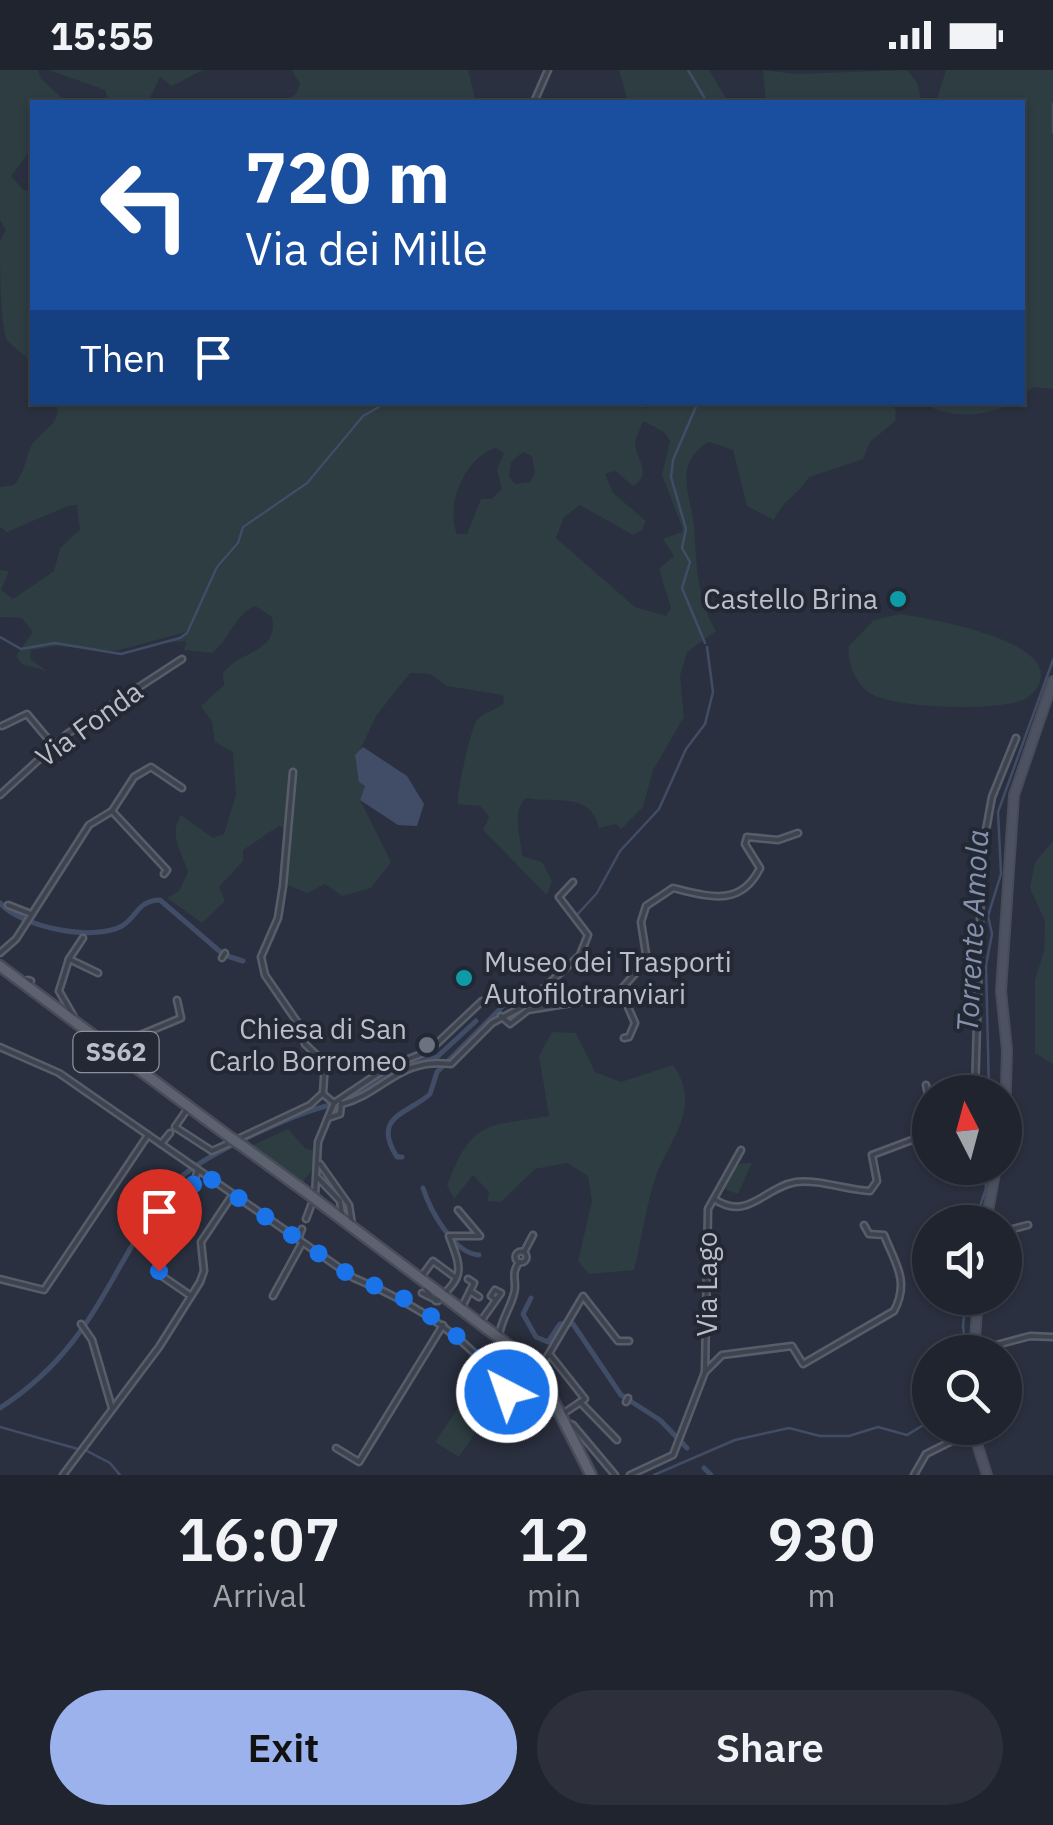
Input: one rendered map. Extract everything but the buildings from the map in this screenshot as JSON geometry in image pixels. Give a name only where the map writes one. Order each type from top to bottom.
[{"type":"main road","name":"SS62","points":[[0,966],[28,981],[75,1022],[339,1213],[433,1295],[462,1307],[481,1322],[534,1376],[563,1418],[592,1475]]},
{"type":"main road","points":[[522,1383],[534,1376]]},
{"type":"street","points":[[535,100],[548,70]]},
{"type":"street","name":"Via Fonda","points":[[0,795],[53,745],[182,659]]},
{"type":"street","points":[[1006,1075],[1001,992],[1014,795],[1053,681]]},
{"type":"street","points":[[2,726],[27,714],[53,745]]},
{"type":"street","points":[[975,1075],[982,852],[992,798],[1016,738]]},
{"type":"street","points":[[1,950],[30,917],[88,825],[112,811],[134,777],[151,766],[182,788]]},
{"type":"street","points":[[186,1112],[175,1127],[212,1151],[310,1105],[323,1094],[325,1063],[305,1044],[300,1026],[265,974],[262,957],[278,918],[284,886],[294,772]]},
{"type":"street","points":[[112,811],[167,870],[164,874]]},
{"type":"street","points":[[501,1016],[510,1024],[528,1010],[610,997],[621,991],[642,966],[646,954],[641,922],[651,901],[674,888],[720,897],[741,894],[760,868],[745,844],[746,837],[778,840],[798,832]]},
{"type":"street","points":[[323,1094],[338,1102],[360,1099],[392,1074],[444,1063],[501,1016],[524,1006],[586,948],[588,934],[558,897],[573,882]]},
{"type":"street","points":[[8,905],[30,917]]},
{"type":"street","points":[[75,1022],[59,992],[69,958],[83,938]]},
{"type":"street","points":[[69,958],[98,972]]},
{"type":"street","points":[[621,991],[635,1022],[629,1037],[624,1038]]},
{"type":"street","points":[[108,1046],[125,1048],[133,1038],[181,1018],[176,1000]]},
{"type":"street","points":[[306,1219],[315,1198],[318,1137],[338,1102],[388,1067],[447,1039],[482,1001]]},
{"type":"street","points":[[0,1048],[59,1073],[354,1278],[397,1294],[443,1324],[484,1360],[509,1392],[522,1383],[558,1416],[582,1467]]},
{"type":"street","points":[[328,1118],[340,1114],[338,1102]]},
{"type":"street","points":[[161,1144],[170,1134]]},
{"type":"street","points":[[0,1279],[44,1290],[148,1135]]},
{"type":"street","name":"Via Lago","points":[[714,1199],[729,1208],[748,1206],[798,1182],[870,1191],[877,1181],[872,1155],[912,1140]]},
{"type":"street","name":"Via Lago","points":[[630,1475],[673,1455],[706,1372],[707,1228],[714,1199],[741,1150]]},
{"type":"street","points":[[317,1160],[351,1210],[352,1226]]},
{"type":"street","points":[[191,1296],[162,1276],[154,1251],[190,1194],[195,1168]]},
{"type":"street","points":[[318,1177],[326,1176]]},
{"type":"street","points":[[318,1177],[332,1193],[339,1213],[351,1210]]},
{"type":"street","points":[[315,1198],[332,1193]]},
{"type":"street","points":[[63,1475],[203,1277],[203,1236],[233,1194]]},
{"type":"street","points":[[433,1295],[456,1278],[462,1262],[451,1235],[474,1240],[480,1236],[458,1210]]},
{"type":"street","name":"Via Lago","points":[[706,1372],[722,1355],[792,1346],[805,1363],[894,1311],[902,1272],[884,1235],[869,1234],[864,1224]]},
{"type":"street","points":[[1022,1227],[1028,1225]]},
{"type":"street","points":[[272,1296],[300,1241],[302,1229]]},
{"type":"street","points":[[499,1338],[504,1313],[516,1289],[512,1274],[519,1262],[516,1256],[524,1252],[533,1235]]},
{"type":"street","points":[[433,1295],[433,1261],[456,1278]]},
{"type":"street","points":[[462,1307],[474,1282],[468,1279]]},
{"type":"street","points":[[470,1290],[478,1281]]},
{"type":"street","points":[[470,1290],[478,1296]]},
{"type":"street","points":[[534,1376],[550,1356],[583,1296],[618,1341],[629,1342]]},
{"type":"street","points":[[481,1322],[496,1300]]},
{"type":"street","points":[[336,1448],[359,1462],[443,1324]]},
{"type":"street","points":[[83,1326],[112,1408]]},
{"type":"street","points":[[1022,1338],[1053,1337]]},
{"type":"street","points":[[550,1356],[585,1399],[563,1418],[615,1475]]},
{"type":"street","points":[[580,1402],[617,1440]]},
{"type":"street","points":[[914,1475],[926,1454],[943,1445]]},
{"type":"street","points":[[977,1445],[987,1475]]},
{"type":"shaded area","points":[[0,70],[38,70],[41,79],[63,99],[30,100],[30,151],[11,176],[23,190],[30,191],[30,363],[6,338],[0,241],[6,230],[0,220]]},
{"type":"shaded area","points":[[49,70],[203,70],[172,86],[160,77],[149,100],[108,100],[105,90]]},
{"type":"shaded area","points":[[292,70],[468,70],[476,100],[286,100],[296,94],[300,84]]},
{"type":"shaded area","points":[[619,70],[709,70],[727,100],[627,100]]},
{"type":"shaded area","points":[[763,70],[797,74],[907,70],[917,83],[921,100],[766,100]]},
{"type":"shaded area","points":[[946,70],[1053,70],[1053,389],[1034,387],[1025,393],[1025,100],[937,100]]},
{"type":"shaded area","points":[[57,405],[383,405],[362,415],[306,482],[242,526],[237,543],[216,567],[186,632],[116,651],[56,646],[31,650],[30,659],[47,671],[22,664],[16,656],[33,632],[22,618],[0,617],[0,570],[9,571],[1,590],[13,599],[54,571],[60,548],[80,530],[77,505],[7,532],[0,527],[0,487],[14,485],[31,446],[54,421]]},
{"type":"shaded area","points":[[386,405],[644,405],[646,409],[649,405],[893,405],[896,411],[895,421],[870,442],[863,459],[809,477],[774,520],[747,506],[733,450],[709,442],[691,459],[686,480],[699,580],[716,631],[687,652],[680,676],[684,717],[653,770],[643,807],[621,829],[616,824],[599,828],[588,809],[571,801],[526,798],[521,804],[518,817],[522,856],[542,862],[552,881],[547,895],[483,830],[489,817],[480,806],[458,804],[474,725],[504,703],[503,695],[447,686],[430,674],[410,673],[376,716],[355,761],[365,786],[360,800],[391,862],[371,888],[342,896],[325,884],[307,893],[288,885],[288,831],[279,826],[243,850],[243,861],[219,887],[225,901],[202,923],[167,898],[179,891],[188,872],[176,836],[181,815],[213,838],[224,834],[236,794],[233,752],[215,742],[212,722],[201,706],[224,685],[223,673],[230,666],[270,638],[272,617],[255,606],[248,610],[212,653],[184,650],[186,641],[164,643],[188,633],[218,568],[239,544],[244,527],[307,483],[363,417]],"holes":[[[643,421],[664,432],[670,441],[662,475],[682,527],[682,532],[663,539],[674,556],[659,569],[671,608],[666,616],[635,607],[556,538],[564,517],[580,505],[633,535],[642,530],[646,521],[613,493],[605,474],[615,471],[633,486],[639,481],[643,471],[635,441]],[[496,448],[504,453],[497,469],[502,489],[491,499],[481,499],[467,534],[457,534],[454,510],[460,484],[475,461]],[[523,452],[532,456],[535,473],[530,482],[515,484],[509,477],[511,462]]]},
{"type":"shaded area","points":[[1006,405],[982,413],[960,414],[930,407]]},
{"type":"shaded area","points":[[900,614],[958,625],[1005,641],[1037,663],[1039,684],[1023,700],[991,706],[922,705],[870,693],[854,673],[849,646],[874,620]]},
{"type":"shaded area","points":[[1053,841],[1053,1064],[1035,1053],[1035,980],[1044,951],[1045,921],[1030,888],[1035,862]]},
{"type":"shaded area","points":[[552,1032],[576,1033],[595,1072],[621,1082],[673,1065],[681,1080],[685,1095],[681,1122],[653,1187],[634,1270],[589,1274],[578,1261],[592,1201],[588,1176],[567,1163],[535,1169],[501,1202],[487,1201],[489,1192],[473,1175],[454,1199],[447,1185],[465,1148],[484,1130],[549,1116],[539,1056]]},
{"type":"shaded area","points":[[288,1129],[305,1148],[314,1151],[314,1167],[302,1183],[251,1146]]},
{"type":"shaded area","points":[[752,1163],[738,1194],[722,1188],[733,1164]]},
{"type":"shaded area","points":[[481,1374],[504,1390],[459,1457],[435,1442]]},
{"type":"water","points":[[363,747],[407,776],[424,804],[417,826],[398,825],[360,800],[365,786],[359,782],[355,755]]},
{"type":"waterway","points":[[688,70],[706,100]]},
{"type":"waterway","name":"Torrente Amola","points":[[1053,104],[1053,132]]},
{"type":"waterway","points":[[0,637],[21,649],[55,643],[121,654],[180,638],[187,633],[217,567],[238,543],[243,527],[307,483],[363,416],[383,405]]},
{"type":"waterway","points":[[697,405],[673,460],[671,477],[686,529],[682,548],[690,562],[682,588],[705,643]]},
{"type":"waterway","points":[[576,916],[597,893],[620,851],[659,809],[686,749],[705,724],[713,692],[707,647]]},
{"type":"waterway","name":"Torrente Amola","points":[[989,1075],[986,965],[992,934],[988,916],[1001,874],[998,812],[1053,660]]},
{"type":"waterway","points":[[0,903],[10,912],[40,925],[94,933],[122,926],[142,906],[160,900],[224,955],[243,961]]},
{"type":"waterway","points":[[402,1157],[397,1157],[390,1143],[390,1124],[430,1094],[437,1072],[503,1006]]},
{"type":"waterway","points":[[346,1100],[390,1072],[437,1057],[476,1021]]},
{"type":"waterway","points":[[0,1408],[59,1358],[80,1331],[173,1185],[202,1162],[247,1138],[330,1105]]},
{"type":"waterway","name":"Torrente Amola","points":[[980,1205],[986,1185]]},
{"type":"waterway","points":[[423,1188],[437,1219],[452,1239],[479,1255]]},
{"type":"waterway","points":[[531,1298],[523,1314],[536,1337],[548,1342],[560,1324],[573,1324],[621,1395],[660,1420],[687,1448]]},
{"type":"waterway","name":"Torrente Amola","points":[[964,1315],[964,1335]]},
{"type":"waterway","points":[[0,1427],[78,1449]]},
{"type":"waterway","name":"Torrente Amola","points":[[654,1475],[735,1440],[789,1428],[820,1436],[849,1436],[878,1427],[907,1435],[912,1432]]},
{"type":"waterway","points":[[87,1451],[110,1463],[120,1475]]},
{"type":"waterway","points":[[704,1468],[711,1475]]},
{"type":"place","name":"Castello Brina","points":[[898,599]]},
{"type":"place","name":"Museo dei Trasporti Autofilotranviari","points":[[464,978]]},
{"type":"place","name":"Chiesa di San Carlo Borromeo","points":[[427,1045]]},
{"type":"route","points":[[159,1271],[154,1251],[190,1194],[192,1178],[198,1170],[354,1278],[397,1294],[443,1324],[469,1351],[484,1360],[507,1392]]}]
